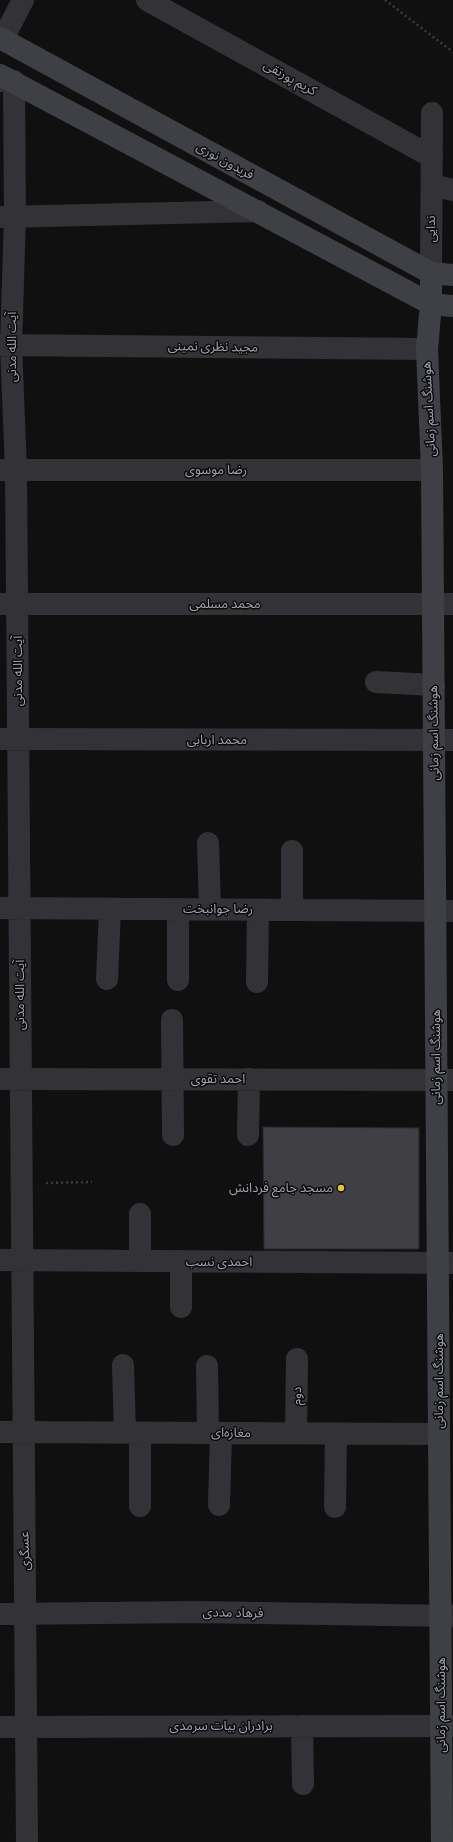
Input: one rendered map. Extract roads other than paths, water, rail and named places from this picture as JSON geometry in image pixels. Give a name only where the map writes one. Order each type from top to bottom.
[{"type":"street","points":[[1,39],[23,0]]},
{"type":"street","name":"کریم پورتقی","points":[[156,2],[432,157]]},
{"type":"street","name":"فریدون نوری","points":[[1,39],[431,273],[453,275]]},
{"type":"street","points":[[5,79],[258,211],[431,304],[453,306]]},
{"type":"street","name":"آیت‌ الله مدنی","points":[[5,79],[7,217],[5,345],[9,604],[10,1079],[22,1183],[22,1260]]},
{"type":"street","name":"ندایی","points":[[431,273],[432,113]]},
{"type":"street","points":[[432,185],[453,190]]},
{"type":"street","points":[[7,217],[258,211]]},
{"type":"street","name":"هوشنگ اسم زمانی","points":[[431,273],[431,304],[427,349],[432,470],[443,604],[434,685],[444,740],[446,1263],[444,1446],[447,1726],[442,1842]]},
{"type":"street","name":"مجید نظری نمینی","points":[[5,345],[427,349]]},
{"type":"street","name":"رضا موسوی","points":[[8,470],[432,470]]},
{"type":"street","name":"محمد مسلمی","points":[[9,604],[443,604]]},
{"type":"street","points":[[376,682],[434,685]]},
{"type":"street","name":"محمد اربابی","points":[[9,739],[444,740]]},
{"type":"street","points":[[208,843],[210,909]]},
{"type":"street","points":[[292,851],[292,910]]},
{"type":"street","name":"رضا جوانبخت","points":[[10,908],[444,910]]},
{"type":"street","points":[[108,979],[110,909]]},
{"type":"street","points":[[178,909],[178,980]]},
{"type":"street","points":[[257,982],[258,910]]},
{"type":"street","points":[[172,1020],[173,1135]]},
{"type":"street","name":"احمد تقوی","points":[[10,1079],[445,1080]]},
{"type":"street","points":[[248,1135],[249,1079]]},
{"type":"street","points":[[140,1214],[140,1261]]},
{"type":"street","name":"احمدی نسب","points":[[0,1260],[446,1263]]},
{"type":"street","name":"عسگری","points":[[22,1260],[27,1842]]},
{"type":"street","points":[[181,1307],[182,1261]]},
{"type":"street","name":"دوم","points":[[296,1434],[297,1359]]},
{"type":"street","points":[[123,1365],[133,1433],[140,1506]]},
{"type":"street","points":[[207,1366],[214,1433],[219,1505]]},
{"type":"street","name":"مغازه‌ای","points":[[0,1432],[336,1434],[444,1446]]},
{"type":"street","points":[[335,1507],[336,1434]]},
{"type":"street","name":"فرهاد مددی","points":[[0,1614],[196,1612],[447,1616]]},
{"type":"street","points":[[302,1726],[303,1784]]},
{"type":"street","name":"برادران بیات سرمدی","points":[[0,1727],[447,1726]]},
{"type":"place","name":"مسجد جامع فردانش","points":[[341,1188]]}]
